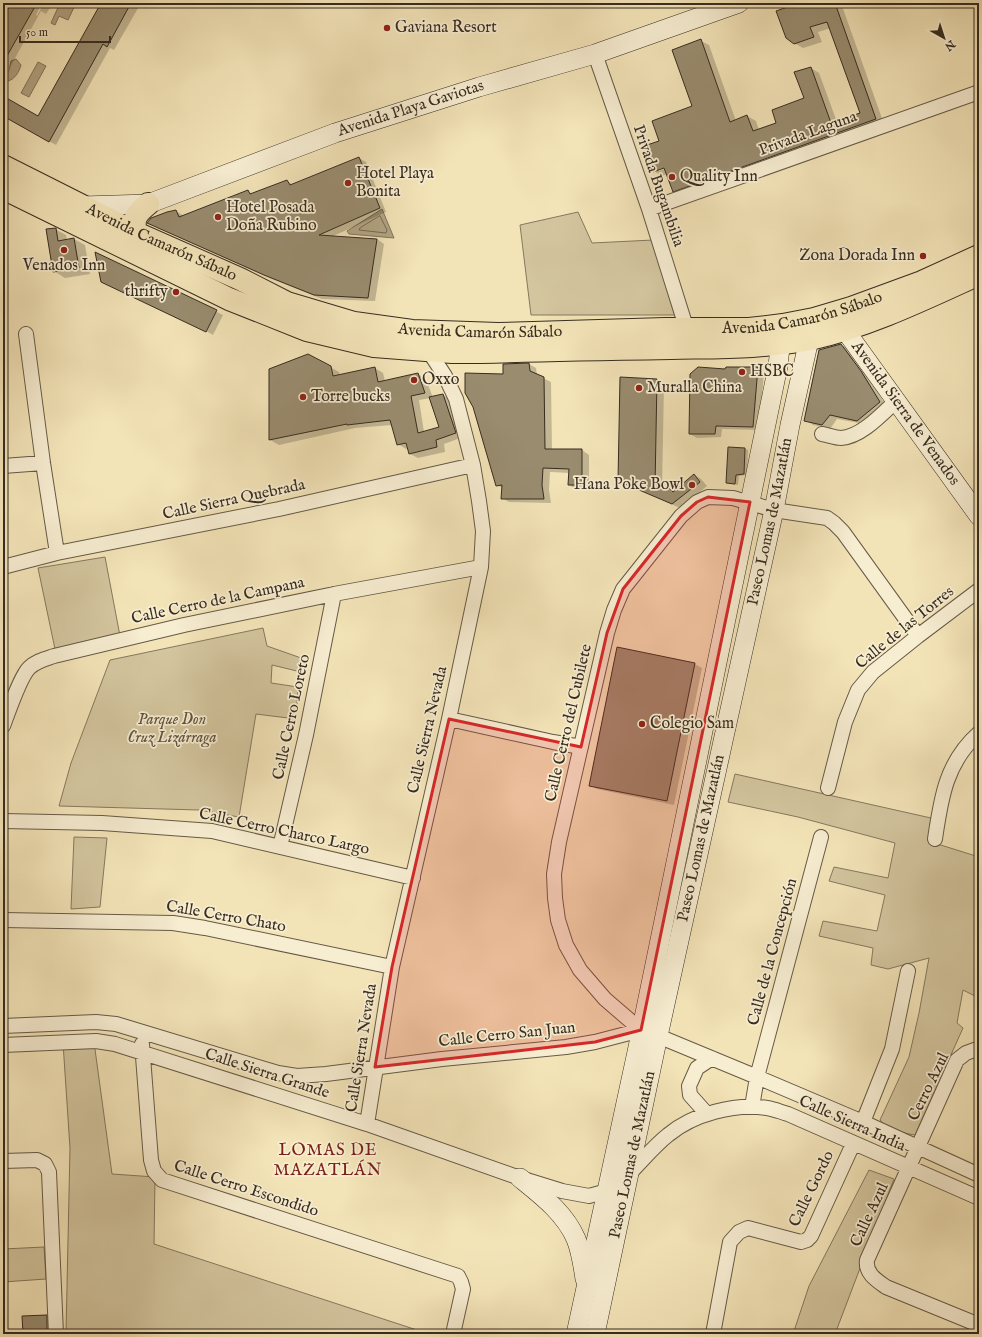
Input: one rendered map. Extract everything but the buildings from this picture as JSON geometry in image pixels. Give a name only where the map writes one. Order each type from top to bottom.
[{"type":"main road","name":"Avenida Camarón Sábalo","points":[[3,166],[78,214],[229,299],[307,330],[374,346],[480,352],[716,347],[811,329],[845,330],[910,305],[979,274]]},
{"type":"main road","name":"Avenida Camarón Sábalo","points":[[3,188],[136,233],[240,279],[287,303],[354,323],[412,331],[457,333],[749,329],[782,334]]},
{"type":"main road","points":[[136,233],[134,225],[135,218],[138,212],[148,204]]},
{"type":"main road","name":"Avenida Camarón Sábalo","points":[[811,329],[851,308],[922,282],[979,256]]},
{"type":"street","name":"Avenida Playa Gaviotas","points":[[78,214],[148,204],[335,133],[472,90],[595,54],[739,3]]},
{"type":"street","name":"Privada Bugambilia","points":[[595,54],[649,209],[687,330]]},
{"type":"street","name":"Privada Laguna","points":[[649,209],[979,92]]},
{"type":"street","name":"Paseo Lomas de Mazatlán","points":[[595,1334],[658,1036],[774,510],[790,425],[811,329]]},
{"type":"street","name":"Avenida Sierra de Venados","points":[[845,330],[979,516]]},
{"type":"street","points":[[26,334],[43,463],[57,553]]},
{"type":"street","name":"Paseo Lomas de Mazatlán","points":[[576,1334],[750,502],[778,366],[782,334]]},
{"type":"street","name":"Calle Sierra Nevada","points":[[367,1124],[392,967],[449,719],[481,567],[483,531],[473,465],[456,399],[445,376],[428,350]]},
{"type":"street","points":[[822,434],[841,438],[856,433],[874,421],[896,401]]},
{"type":"street","points":[[3,466],[43,463]]},
{"type":"street","name":"Calle Sierra Quebrada","points":[[3,567],[57,553],[279,509],[473,465]]},
{"type":"street","name":"Calle Cerro del Cubilete","points":[[640,1030],[605,999],[580,970],[566,945],[558,920],[554,874],[559,842],[607,633],[614,610],[624,589],[681,516],[697,502],[708,497],[733,498],[774,510],[827,518],[834,523],[843,532],[918,636]]},
{"type":"street","name":"Calle Cerro de la Campana","points":[[3,726],[28,669],[39,661],[54,656],[184,625],[334,594],[481,567]]},
{"type":"street","name":"Calle de las Torres","points":[[828,788],[845,722],[858,690],[874,672],[918,636],[979,590]]},
{"type":"street","name":"Calle Cerro Loreto","points":[[280,846],[306,735],[334,594]]},
{"type":"street","points":[[449,719],[580,747]]},
{"type":"street","points":[[936,839],[941,800],[949,773],[970,740],[979,733]]},
{"type":"street","name":"Calle Cerro Charco Largo","points":[[3,821],[102,823],[212,831],[413,878]]},
{"type":"street","name":"Calle de la Concepción","points":[[757,1077],[821,837]]},
{"type":"street","name":"Calle Cerro Chato","points":[[3,920],[173,923],[205,928],[392,967]]},
{"type":"street","points":[[863,1122],[892,1050],[908,971]]},
{"type":"street","name":"Calle Sierra Grande","points":[[3,1026],[96,1022],[116,1024],[278,1073],[296,1076],[375,1067]]},
{"type":"street","name":"Calle Sierra India","points":[[640,1030],[712,1058],[863,1122],[979,1176]]},
{"type":"street","name":"Calle Cerro San Juan","points":[[375,1067],[566,1047],[602,1040],[640,1030]]},
{"type":"street","name":"Calle Cerro Escondido","points":[[141,1032],[151,1160],[154,1171],[162,1180],[458,1276],[463,1289],[453,1334]]},
{"type":"street","name":"Calle Sierra Grande","points":[[3,1046],[96,1041],[115,1044],[367,1124],[520,1178],[562,1191],[589,1196],[607,1191]]},
{"type":"street","name":"Cerro Azul","points":[[918,1148],[957,1060],[966,1053],[978,1050]]},
{"type":"street","points":[[707,1114],[690,1095],[688,1086],[697,1068],[712,1058]]},
{"type":"street","points":[[752,1107],[757,1077]]},
{"type":"street","name":"Calle Sierra India","points":[[607,1191],[620,1183],[654,1147],[669,1134],[688,1122],[707,1114],[731,1109],[752,1107],[768,1108],[788,1114],[853,1144],[979,1198]]},
{"type":"street","name":"Calle Gordo","points":[[713,1334],[730,1242],[739,1232],[748,1228],[800,1242],[807,1240],[811,1236],[853,1144]]},
{"type":"street","name":"Calle Azul","points":[[918,1148],[866,1265],[874,1278],[886,1286],[979,1325]]},
{"type":"street","points":[[3,1161],[37,1160],[45,1164],[49,1172],[56,1334]]},
{"type":"street","points":[[520,1178],[551,1204],[571,1229],[577,1240],[586,1288]]},
{"type":"highlighted area","points":[[708,497],[750,502],[641,1030],[595,1042],[375,1067],[392,967],[449,719],[581,747],[607,633],[623,589],[681,516],[697,502]]},
{"type":"green space","points":[[578,212],[592,243],[653,240],[675,315],[531,315],[520,225]]},
{"type":"green space","points":[[105,557],[120,636],[55,649],[38,568]]},
{"type":"green space","name":"Parque Don Cruz Lizárraga","points":[[263,628],[267,646],[304,659],[301,672],[272,665],[271,683],[298,687],[296,719],[256,714],[239,817],[199,810],[59,806],[71,763],[110,660]]},
{"type":"green space","points":[[735,774],[931,818],[928,841],[979,857],[979,998],[963,990],[957,1023],[963,1028],[915,1135],[896,1130],[887,1126],[880,1120],[909,1057],[929,958],[888,969],[871,965],[873,948],[819,936],[823,921],[877,931],[885,895],[829,881],[834,867],[888,878],[895,843],[798,817],[728,802]]},
{"type":"green space","points":[[74,837],[107,838],[100,907],[71,909]]},
{"type":"green space","points":[[94,1042],[112,1174],[155,1177],[154,1244],[420,1331],[419,1334],[66,1334],[70,1148],[63,1043]]},
{"type":"green space","points":[[869,1170],[894,1179],[835,1334],[793,1334],[809,1286]]},
{"type":"green space","points":[[44,1247],[46,1279],[3,1282],[3,1249]]},
{"type":"water","points":[[60,3],[76,3],[68,20],[59,16],[55,25],[51,23]]},
{"type":"water","points":[[16,59],[21,65],[18,73],[15,77],[8,81],[3,80],[3,75],[9,71],[11,61]]},
{"type":"water","points":[[38,62],[46,66],[29,97],[21,93]]},
{"type":"water","points":[[382,209],[394,238],[349,234],[347,231]]},
{"type":"place","name":"Gaviana Resort","points":[[387,28]]},
{"type":"place","name":"Quality Inn","points":[[672,177]]},
{"type":"place","name":"Hotel Playa Bonita","points":[[348,183]]},
{"type":"place","name":"Hotel Posada Doña Rubino","points":[[218,217]]},
{"type":"place","name":"Venados Inn","points":[[64,250]]},
{"type":"place","name":"Zona Dorada Inn","points":[[923,256]]},
{"type":"place","name":"thrifty","points":[[176,292]]},
{"type":"place","name":"HSBC","points":[[742,372]]},
{"type":"place","name":"Oxxo","points":[[414,380]]},
{"type":"place","name":"Muralla China","points":[[639,388]]},
{"type":"place","name":"Torre bucks","points":[[303,397]]},
{"type":"place","name":"Hana Poke Bowl","points":[[692,485]]},
{"type":"place","name":"Colegio Sam","points":[[642,724]]},
{"type":"district","name":"LOMAS DE MAZATLÁN","points":[[328,1160]]}]
